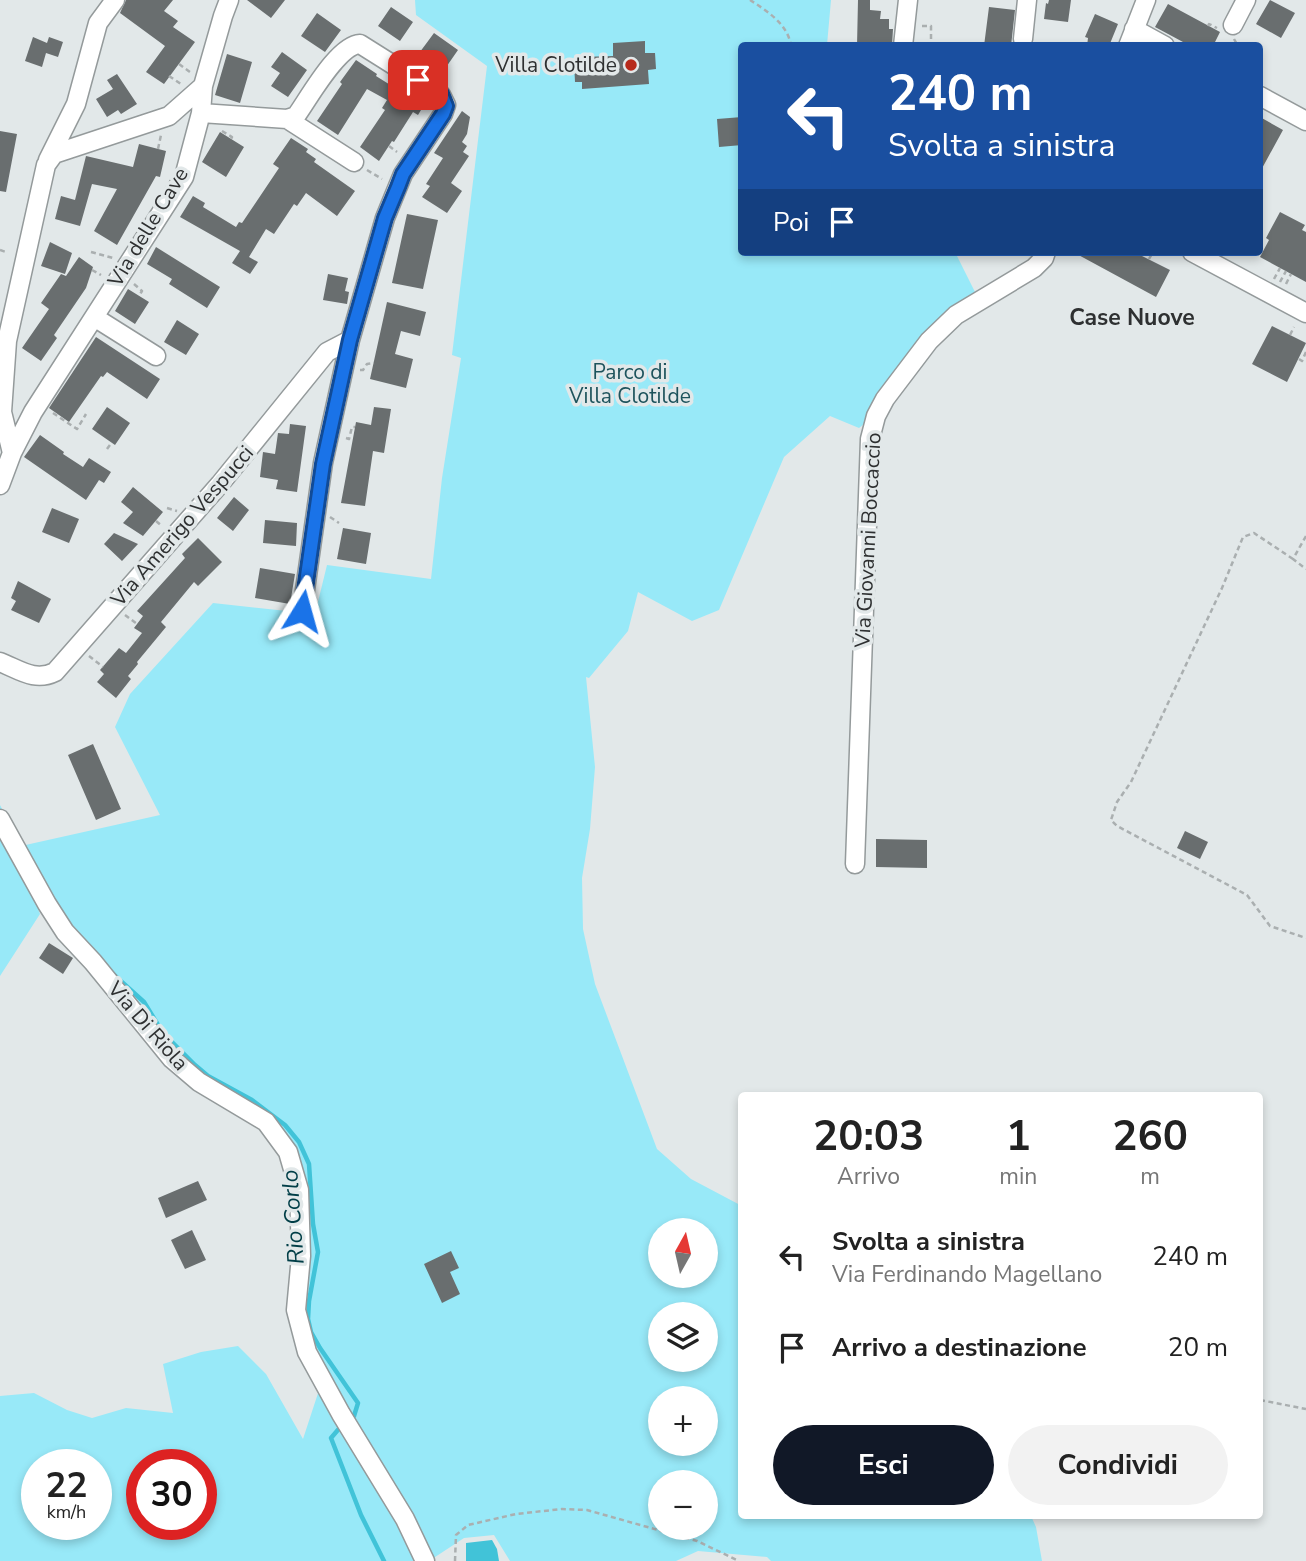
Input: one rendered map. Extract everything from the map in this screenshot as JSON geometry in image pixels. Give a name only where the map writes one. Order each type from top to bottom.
[{"type":"street","points":[[12,453],[2,412],[8,341],[46,165],[76,104],[98,23],[116,0]]},
{"type":"street","name":"Via delle Cave","points":[[0,485],[28,422],[184,177],[201,113],[199,81],[229,0]]},
{"type":"street","points":[[904,42],[908,0]]},
{"type":"street","points":[[1023,40],[1027,0]]},
{"type":"street","points":[[1146,0],[1131,37],[1150,42]]},
{"type":"street","points":[[1233,25],[1246,0]]},
{"type":"street","points":[[201,113],[287,119],[296,116],[342,52],[353,45],[368,47],[441,94],[446,106],[403,174],[385,218],[350,340],[323,464],[302,611]]},
{"type":"street","points":[[46,165],[54,154],[169,116],[199,81]]},
{"type":"street","points":[[1263,98],[1306,121]]},
{"type":"street","points":[[178,108],[195,134]]},
{"type":"street","points":[[287,119],[354,162]]},
{"type":"street","name":"Via Giovanni Boccaccio","points":[[855,864],[870,439],[876,416],[885,399],[929,341],[956,315],[1034,268],[1045,256]]},
{"type":"street","points":[[1199,256],[1306,313]]},
{"type":"street","points":[[94,317],[156,356]]},
{"type":"street","name":"Via Amerigo Vespucci","points":[[0,662],[37,677],[45,677],[55,672],[220,484],[327,352],[350,340]]},
{"type":"street","points":[[2,412],[28,422]]},
{"type":"street","name":"Via Di Riola","points":[[0,819],[65,932],[172,1059],[199,1082],[265,1122],[288,1152],[299,1190],[301,1256],[296,1310],[306,1352],[405,1519],[425,1561]]},
{"type":"path","points":[[750,0],[781,23],[791,42]]},
{"type":"path","points":[[918,23],[918,26],[930,26],[931,42]]},
{"type":"path","points":[[179,64],[199,81]]},
{"type":"path","points":[[169,76],[185,88]]},
{"type":"path","points":[[158,149],[162,126]]},
{"type":"path","points":[[389,146],[404,157]]},
{"type":"path","points":[[354,162],[388,183]]},
{"type":"path","points":[[0,250],[6,252]]},
{"type":"path","points":[[91,252],[120,260]]},
{"type":"path","points":[[1274,279],[1280,268]]},
{"type":"path","points":[[92,270],[108,279]]},
{"type":"path","points":[[1280,282],[1286,271]]},
{"type":"path","points":[[1286,284],[1291,274]]},
{"type":"path","points":[[134,283],[134,286],[142,291],[139,296]]},
{"type":"path","points":[[1299,359],[1302,361],[1306,352]]},
{"type":"path","points":[[353,369],[363,370],[367,364],[374,363]]},
{"type":"path","points":[[50,412],[77,429],[86,414]]},
{"type":"path","points":[[350,439],[352,427],[355,427]]},
{"type":"path","points":[[107,449],[112,442]]},
{"type":"path","points":[[1306,569],[1254,533],[1243,537],[1222,588],[1136,769],[1117,802],[1111,820],[1117,826],[1247,895],[1270,926],[1306,938]]},
{"type":"path","points":[[1293,559],[1306,536]]},
{"type":"path","points":[[118,610],[137,624]]},
{"type":"path","points":[[84,652],[103,667]]},
{"type":"path","points":[[1263,1401],[1306,1409]]},
{"type":"path","points":[[455,1561],[456,1535],[468,1525],[516,1514],[562,1509],[587,1510],[628,1520],[697,1541],[739,1561]]},
{"type":"green space","name":"Parco di Villa Clotilde","points":[[415,0],[831,0],[827,42],[738,42],[738,256],[957,256],[977,296],[918,343],[891,375],[864,424],[859,428],[830,416],[784,457],[719,610],[692,621],[638,592],[628,631],[589,678],[586,677],[595,767],[590,829],[582,878],[583,929],[595,984],[657,1149],[691,1179],[738,1204],[738,1519],[1032,1519],[1042,1561],[771,1561],[767,1557],[698,1551],[676,1561],[510,1561],[494,1535],[464,1538],[429,1561],[0,1561],[0,1396],[34,1393],[67,1410],[92,1418],[126,1408],[173,1413],[163,1364],[201,1352],[238,1346],[266,1374],[303,1439],[322,1381],[294,1310],[303,1258],[281,1136],[191,1067],[123,994],[92,947],[46,898],[38,909],[40,914],[0,976],[0,805],[21,846],[160,815],[115,727],[130,694],[213,603],[315,614],[327,565],[431,579],[442,478],[461,358],[452,355],[487,66],[416,15]]},
{"type":"shaded area","points":[[492,1540],[499,1561],[466,1561],[466,1543]]},
{"type":"building","points":[[126,0],[173,0],[164,11],[178,21],[173,27],[195,42],[164,84],[146,72],[165,46],[120,13]]},
{"type":"building","points":[[247,0],[285,0],[271,18]]},
{"type":"building","points":[[858,0],[870,0],[870,10],[881,11],[880,19],[889,19],[889,29],[893,29],[892,42],[857,42]]},
{"type":"building","points":[[1049,0],[1071,0],[1068,22],[1044,19],[1046,3],[1048,4]]},
{"type":"building","points":[[1270,0],[1295,13],[1281,38],[1256,24]]},
{"type":"building","points":[[1168,4],[1220,32],[1215,42],[1183,42],[1155,27]]},
{"type":"building","points":[[391,7],[413,22],[400,41],[378,26]]},
{"type":"building","points":[[989,7],[1015,10],[1011,42],[985,42]]},
{"type":"building","points":[[317,13],[341,30],[325,52],[301,36]]},
{"type":"building","points":[[1095,14],[1118,24],[1111,42],[1088,42],[1088,38],[1085,37]]},
{"type":"building","points":[[434,33],[458,50],[442,73],[417,56]]},
{"type":"building","points":[[33,37],[47,43],[49,37],[63,42],[58,57],[46,53],[42,67],[25,61]]},
{"type":"building","name":"Villa Clotilde","points":[[645,41],[645,53],[655,53],[656,69],[648,70],[649,84],[582,89],[582,82],[575,82],[574,62],[581,61],[581,57],[613,56],[613,43]]},
{"type":"building","points":[[282,52],[307,70],[288,97],[271,86],[280,73],[271,67]]},
{"type":"building","points":[[227,54],[252,62],[240,103],[215,95]]},
{"type":"building","points":[[356,60],[411,98],[415,92],[427,100],[418,115],[413,112],[379,161],[360,147],[385,110],[382,108],[387,100],[367,89],[338,135],[317,121]]},
{"type":"building","points":[[117,74],[137,104],[121,114],[118,110],[107,117],[96,99],[113,89],[107,80]]},
{"type":"building","points":[[462,111],[470,117],[467,134],[462,142],[467,146],[463,152],[469,156],[451,183],[462,191],[447,213],[422,197],[430,186],[426,184],[443,158],[434,153]]},
{"type":"building","points":[[738,117],[738,145],[719,147],[717,119]]},
{"type":"building","points":[[1263,119],[1283,130],[1263,167]]},
{"type":"building","points":[[0,131],[17,134],[6,192],[0,191]]},
{"type":"building","points":[[220,132],[244,147],[226,177],[202,162]]},
{"type":"building","points":[[291,138],[308,149],[306,152],[316,159],[314,162],[355,191],[337,216],[306,193],[297,206],[294,204],[274,234],[266,229],[249,257],[258,262],[250,274],[232,263],[240,251],[180,217],[193,196],[205,203],[203,207],[236,227],[239,222],[242,223],[279,168],[273,164]]},
{"type":"building","points":[[139,144],[166,151],[160,177],[156,176],[117,245],[94,231],[117,189],[92,184],[80,226],[55,219],[61,196],[75,200],[86,156],[133,167]]},
{"type":"building","points":[[1280,212],[1305,225],[1302,230],[1306,232],[1306,282],[1260,257],[1263,256],[1269,240],[1266,238]]},
{"type":"building","points":[[407,214],[438,220],[423,289],[392,283]]},
{"type":"building","points":[[50,242],[72,253],[65,274],[41,266]]},
{"type":"building","points":[[156,247],[220,287],[207,308],[169,284],[172,279],[147,264]]},
{"type":"building","points":[[1080,256],[1142,256],[1170,270],[1156,297]]},
{"type":"building","points":[[79,257],[93,267],[86,288],[54,335],[57,338],[41,361],[22,348],[49,309],[41,303],[61,274],[66,276]]},
{"type":"building","points":[[328,274],[348,278],[345,291],[349,292],[347,304],[323,300]]},
{"type":"building","points":[[128,289],[149,302],[135,324],[115,311]]},
{"type":"building","points":[[387,302],[426,312],[420,336],[401,331],[395,354],[413,359],[406,388],[370,379]]},
{"type":"building","points":[[177,320],[199,334],[186,355],[164,342]]},
{"type":"building","points":[[1272,326],[1306,343],[1287,382],[1252,364]]},
{"type":"building","points":[[96,337],[160,379],[147,399],[107,372],[101,376],[69,422],[49,408]]},
{"type":"building","points":[[107,407],[130,423],[115,445],[92,429]]},
{"type":"building","points":[[374,407],[391,409],[384,453],[373,451],[365,506],[341,503],[356,422],[371,425]]},
{"type":"building","points":[[290,424],[306,426],[297,492],[276,489],[278,480],[260,477],[263,452],[275,454],[278,433],[289,434]]},
{"type":"building","points":[[40,435],[83,467],[89,458],[111,472],[104,483],[99,480],[86,500],[24,457]]},
{"type":"building","points":[[133,487],[163,512],[143,536],[123,523],[133,512],[121,502]]},
{"type":"building","points":[[234,497],[249,510],[233,531],[217,518]]},
{"type":"building","points":[[52,508],[79,519],[69,543],[42,532]]},
{"type":"building","points":[[265,520],[297,523],[296,546],[263,543]]},
{"type":"building","points":[[343,528],[371,533],[366,564],[337,559]]},
{"type":"building","points":[[114,533],[138,544],[122,561],[104,544]]},
{"type":"building","points":[[198,538],[222,562],[198,586],[194,582],[161,622],[166,627],[137,662],[128,676],[131,679],[116,698],[97,682],[104,674],[100,670],[119,648],[126,653],[142,633],[134,628],[143,616],[137,611],[185,558],[182,554]]},
{"type":"building","points":[[260,568],[295,574],[290,604],[255,598]]},
{"type":"building","points":[[18,581],[51,599],[39,623],[11,610],[16,601],[11,598]]},
{"type":"building","points":[[93,744],[121,809],[96,820],[68,755]]},
{"type":"building","points":[[1185,831],[1208,842],[1200,859],[1177,848]]},
{"type":"building","points":[[876,839],[927,840],[927,868],[876,867]]},
{"type":"building","points":[[49,943],[73,958],[63,974],[39,958]]},
{"type":"building","points":[[198,1181],[207,1200],[166,1218],[158,1198]]},
{"type":"building","points":[[192,1230],[206,1260],[185,1269],[171,1240]]},
{"type":"building","points":[[451,1251],[459,1268],[450,1272],[460,1294],[442,1303],[424,1264]]},
{"type":"waterway","name":"Rio Corlo","points":[[113,974],[144,1002],[163,1033],[195,1065],[208,1076],[252,1100],[285,1125],[299,1142],[309,1164],[313,1224],[318,1252],[308,1319],[311,1332],[320,1348],[358,1403],[351,1419]]},
{"type":"waterway","name":"Rio Corlo","points":[[343,1424],[331,1438],[361,1515],[384,1561]]},
{"type":"place","name":"Villa Clotilde","points":[[631,65]]},
{"type":"district","name":"Case Nuove","points":[[1132,317]]},
{"type":"route","points":[[302,611],[323,464],[350,340],[385,218],[403,174],[446,106],[441,94],[418,80]]}]
